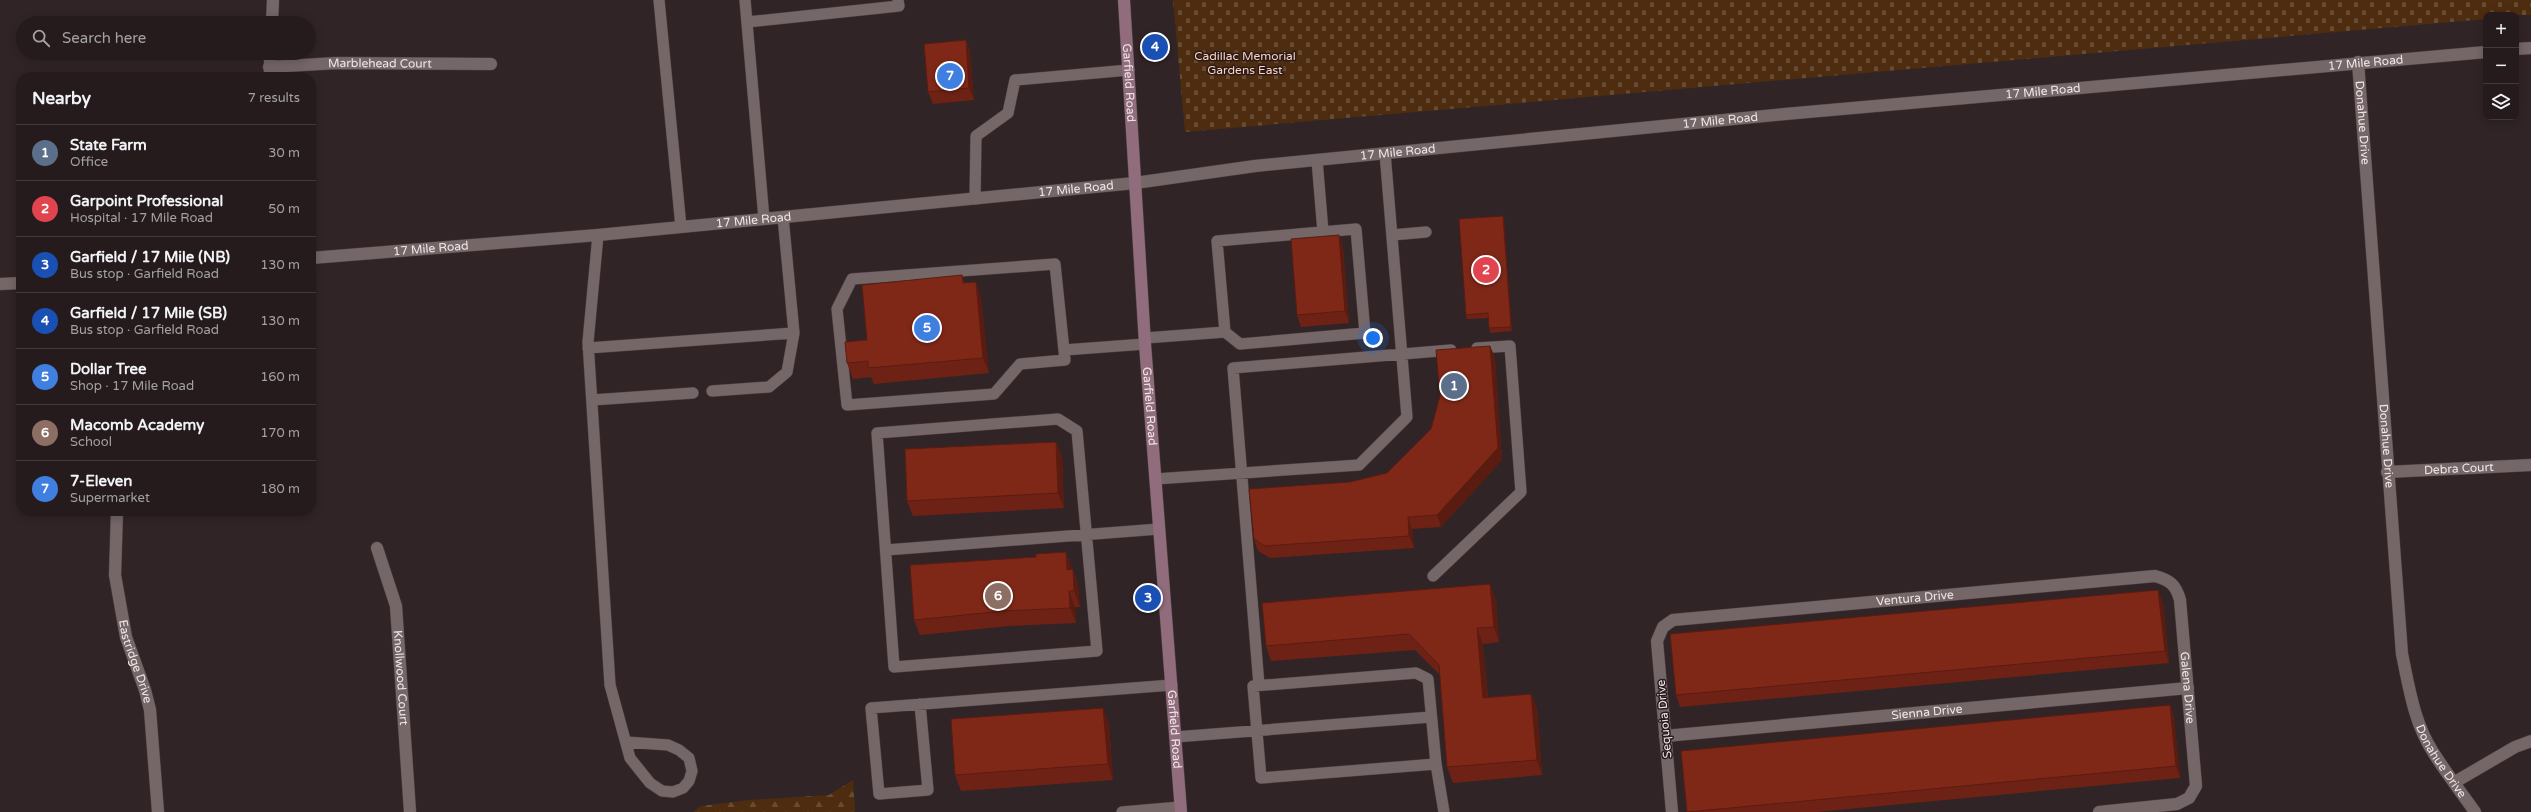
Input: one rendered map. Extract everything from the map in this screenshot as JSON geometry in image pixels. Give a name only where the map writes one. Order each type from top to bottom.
[{"type":"main road","name":"Garfield Road","points":[[1124,0],[1145,341],[1172,685],[1180,810]]},
{"type":"street","points":[[272,16],[273,0]]},
{"type":"street","points":[[2519,49],[2531,48]]},
{"type":"street","name":"17 Mile Road","points":[[316,258],[598,235],[975,199],[1135,183],[1255,166],[1785,114],[2358,62],[2483,52]]},
{"type":"street","points":[[270,60],[270,72]]},
{"type":"street","name":"Donahue Drive","points":[[2358,62],[2387,472],[2402,654],[2410,694],[2419,724],[2432,752],[2455,782],[2475,812]]},
{"type":"street","name":"Marblehead Court","points":[[270,72],[337,63],[491,64]]},
{"type":"street","points":[[0,284],[16,283]]},
{"type":"street","name":"Debra Court","points":[[2387,472],[2531,465]]},
{"type":"street","name":"Eastridge Drive","points":[[117,516],[115,575],[126,637],[145,690],[150,710],[158,812]]},
{"type":"street","name":"Knollwood Court","points":[[377,548],[396,606],[410,812]]},
{"type":"street","name":"Ventura Drive","points":[[1663,627],[1673,620],[1684,618],[2151,576],[2168,580]]},
{"type":"street","name":"Galena Drive","points":[[2100,812],[2172,805],[2189,798],[2196,786],[2180,600],[2174,585],[2168,580]]},
{"type":"street","name":"Sequoia Drive","points":[[1663,627],[1656,641],[1672,812]]},
{"type":"street","name":"Sienna Drive","points":[[1665,736],[2188,688]]},
{"type":"street","points":[[2455,782],[2515,748],[2531,741]]},
{"type":"lane","points":[[659,0],[681,227]]},
{"type":"lane","points":[[745,0],[764,219]]},
{"type":"lane","points":[[747,22],[898,3]]},
{"type":"lane","points":[[975,199],[976,136],[1008,113],[1015,80],[1128,70]]},
{"type":"lane","points":[[1155,479],[1359,465],[1407,418],[1385,154]]},
{"type":"lane","points":[[1317,160],[1323,232]]},
{"type":"lane","points":[[712,391],[769,387],[787,372],[794,333],[783,217]]},
{"type":"lane","points":[[1064,350],[1225,332],[1240,344],[1365,333],[1356,230],[1217,241],[1225,332]]},
{"type":"lane","points":[[1392,235],[1426,232]]},
{"type":"lane","points":[[598,235],[588,348],[610,685],[630,758],[650,783],[662,790],[672,792],[683,788],[689,781],[692,771],[689,758],[679,750],[668,745],[626,742]]},
{"type":"lane","points":[[1055,264],[1064,350],[1065,360],[1020,364],[994,394],[847,405],[837,309],[852,279],[1055,264]]},
{"type":"lane","points":[[588,348],[794,333]]},
{"type":"lane","points":[[1259,685],[1233,368],[1402,353],[1510,346],[1521,492],[1433,576]]},
{"type":"lane","points":[[592,400],[693,393]]},
{"type":"lane","points":[[1058,419],[1077,431],[1097,651],[894,667],[886,550],[877,433],[1058,419]]},
{"type":"lane","points":[[886,550],[1159,530]]},
{"type":"lane","points":[[1436,764],[1261,778],[1253,686],[1416,673],[1428,679],[1436,764],[1444,812]]},
{"type":"lane","points":[[920,704],[928,790],[879,794],[870,708],[920,704],[1172,685]]},
{"type":"lane","points":[[1175,737],[1431,717]]},
{"type":"lane","points":[[1122,812],[1180,810]]},
{"type":"green space","name":"Cadillac Memorial Gardens East","points":[[1173,0],[2531,0],[2531,15],[2519,15],[2519,12],[2483,12],[2483,19],[1185,132]]},
{"type":"green space","points":[[853,780],[855,812],[693,812],[701,806],[749,800],[829,795]]},
{"type":"building","points":[[966,40],[969,88],[928,92],[924,44]]},
{"type":"building","points":[[1503,216],[1511,327],[1489,328],[1488,313],[1466,315],[1459,219]]},
{"type":"building","points":[[1339,235],[1345,311],[1297,315],[1291,239]]},
{"type":"building","points":[[962,275],[963,283],[976,282],[983,358],[868,368],[868,361],[847,363],[845,342],[867,340],[862,285]]},
{"type":"building","points":[[1490,346],[1498,448],[1437,515],[1408,517],[1409,536],[1265,546],[1254,539],[1249,489],[1350,482],[1387,473],[1431,429],[1440,396],[1436,350]]},
{"type":"building","points":[[1056,442],[1058,493],[907,501],[905,449]]},
{"type":"building","points":[[1066,552],[1067,570],[1073,569],[1074,591],[1069,591],[1070,608],[1003,611],[914,620],[910,565],[1036,557],[1036,554]]},
{"type":"building","points":[[1490,584],[1494,627],[1477,628],[1483,698],[1531,694],[1537,760],[1447,767],[1439,665],[1409,634],[1266,646],[1262,603]]},
{"type":"building","points":[[2158,590],[2165,651],[1676,695],[1670,634]]},
{"type":"building","points":[[2170,705],[2176,766],[1687,812],[1681,751]]},
{"type":"building","points":[[1103,708],[1108,764],[955,775],[951,719]]},
{"type":"place","name":"Garfield / 17 Mile (SB)","points":[[1155,47]]},
{"type":"place","name":"7-Eleven","points":[[950,76]]},
{"type":"place","name":"Garpoint Professional","points":[[1486,270]]},
{"type":"place","name":"Dollar Tree","points":[[927,328]]},
{"type":"place","name":"State Farm","points":[[1454,386]]},
{"type":"place","name":"Macomb Academy","points":[[998,596]]},
{"type":"place","name":"Garfield / 17 Mile (NB)","points":[[1148,598]]}]
